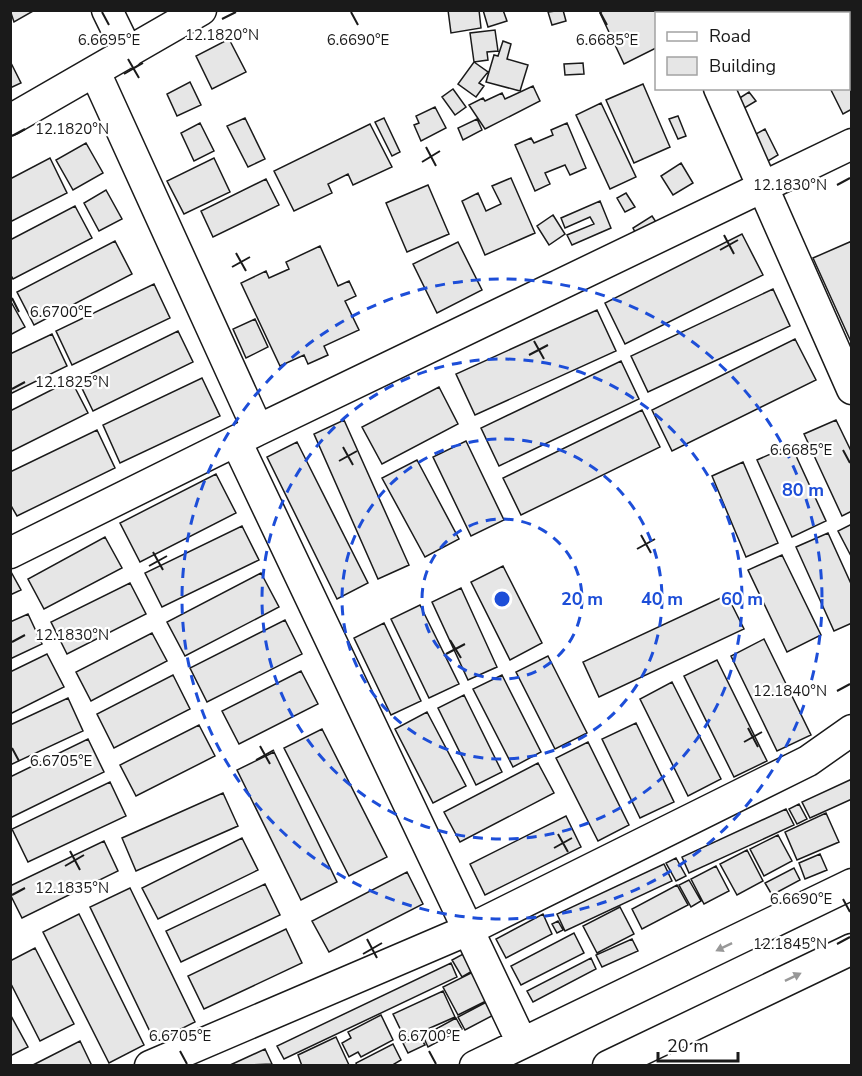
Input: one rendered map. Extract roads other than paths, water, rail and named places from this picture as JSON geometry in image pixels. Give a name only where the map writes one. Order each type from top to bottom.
[{"type":"street","points":[[107,10],[128,53]]},
{"type":"street","points":[[10,120],[201,10]]},
{"type":"street","points":[[95,72],[247,435],[468,930],[522,1043]]},
{"type":"street","points":[[720,90],[852,389]]},
{"type":"street","points":[[10,552],[247,435],[852,144]]},
{"type":"street","points":[[150,1065],[468,930],[808,761],[852,730]]},
{"type":"street","points":[[476,1065],[852,884]]},
{"type":"street","points":[[608,1065],[665,1053],[852,949]]}]
